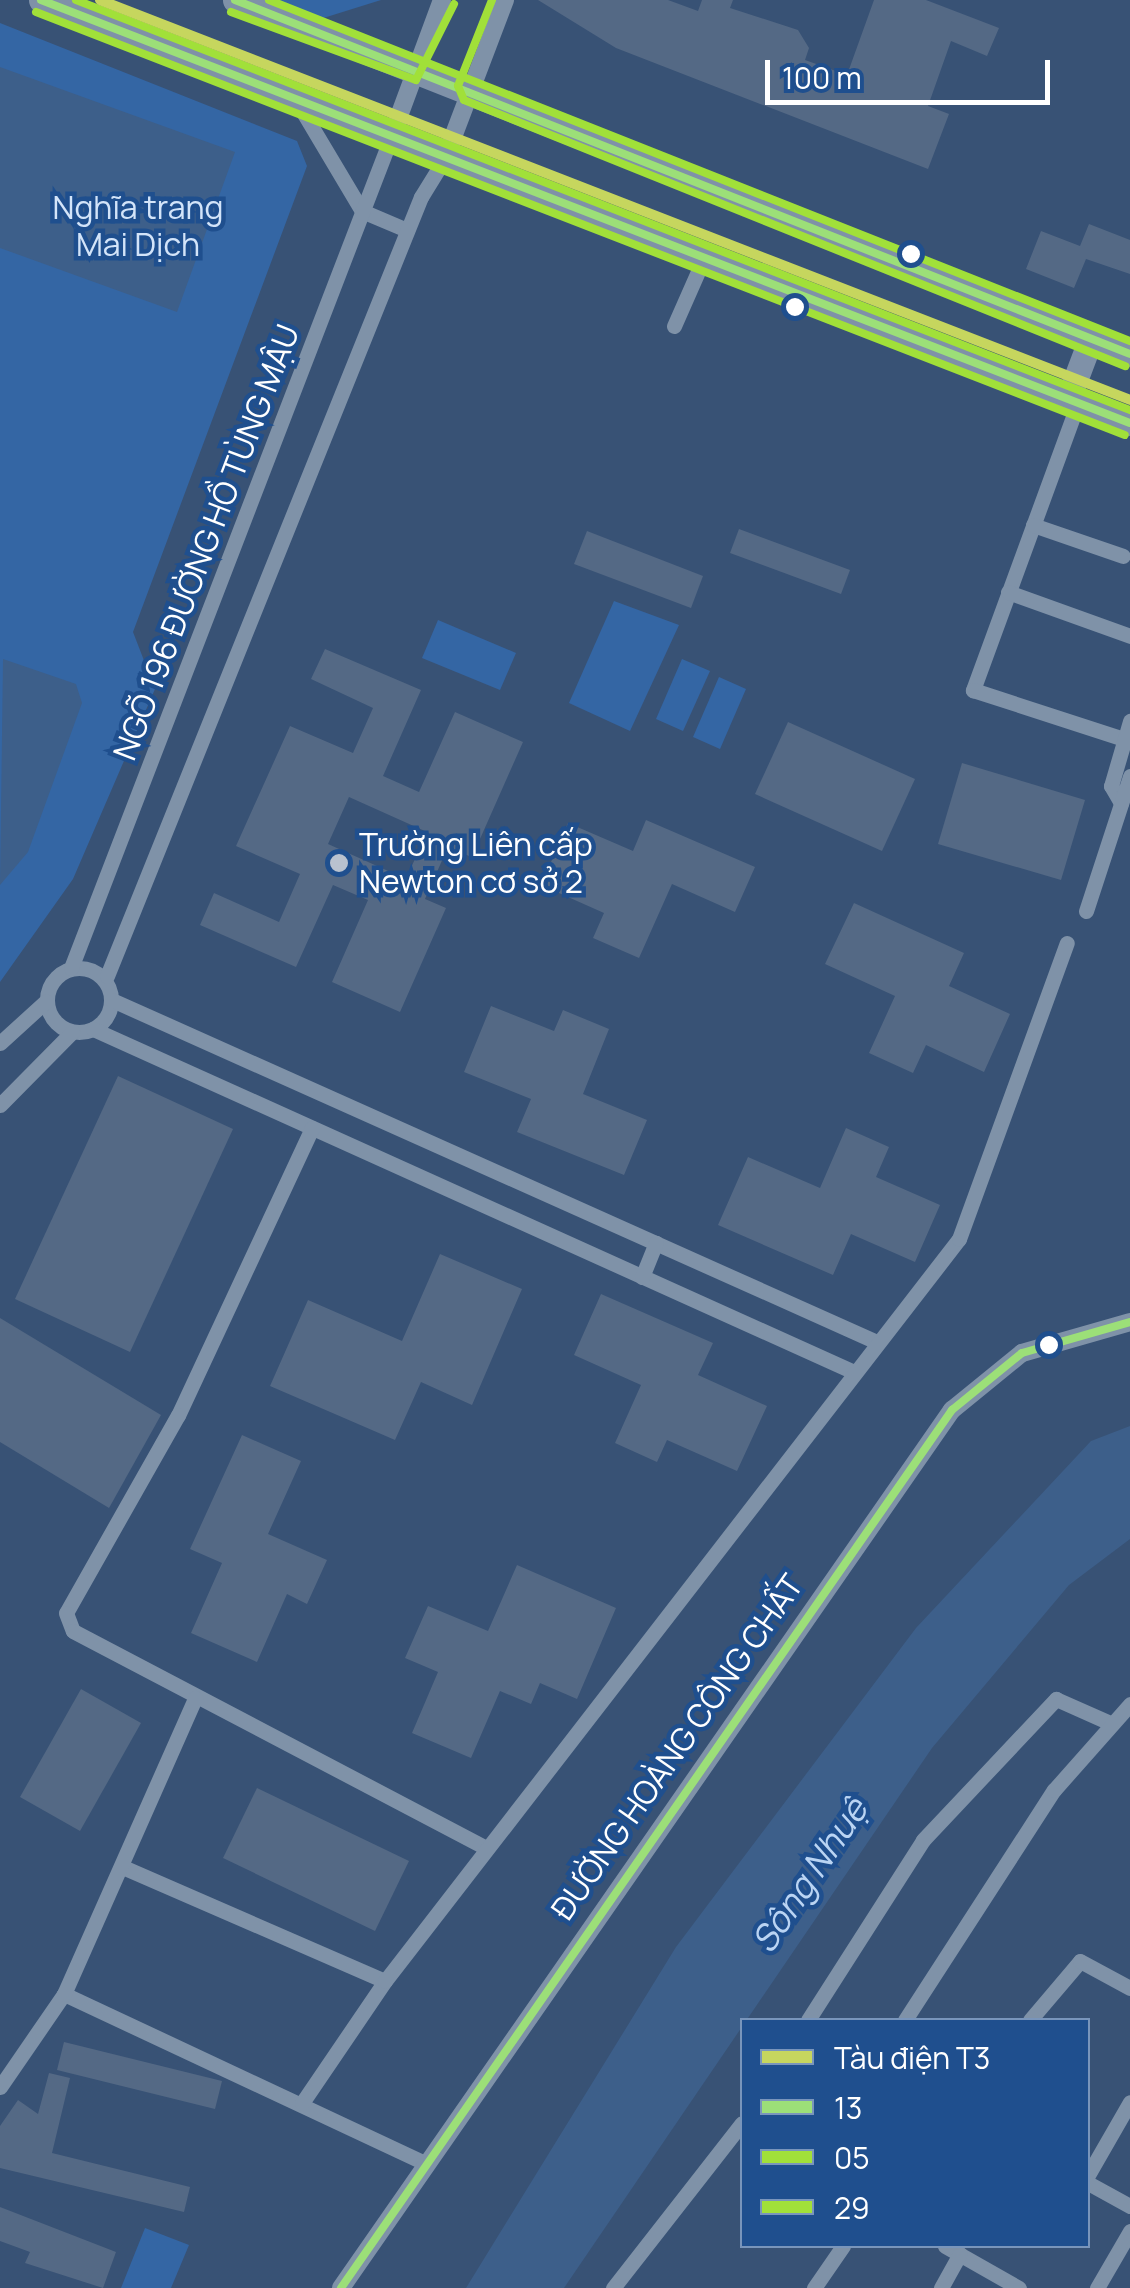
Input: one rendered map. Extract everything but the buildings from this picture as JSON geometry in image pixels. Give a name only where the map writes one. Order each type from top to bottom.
[{"type":"highway","points":[[42,0],[292,94],[445,158],[1130,424]]},
{"type":"highway","points":[[234,0],[470,89],[1130,354]]},
{"type":"highway","points":[[1073,401],[1091,338]]},
{"type":"street","points":[[392,135],[442,0]]},
{"type":"street","points":[[445,158],[506,0]]},
{"type":"street","points":[[292,94],[362,211],[407,230]]},
{"type":"street","name":"NGÕ 196 ĐƯỜNG HỒ TÙNG MẬU","points":[[71,968],[392,135]]},
{"type":"street","name":"NGÕ 196 ĐƯỜNG HỒ TÙNG MẬU","points":[[107,976],[407,230],[445,158]]},
{"type":"street","points":[[674,326],[704,258]]},
{"type":"street","points":[[1073,401],[973,690],[1124,739]]},
{"type":"street","points":[[1033,525],[1123,556]]},
{"type":"street","points":[[1008,592],[1130,636]]},
{"type":"street","points":[[1121,803],[1111,786],[1130,721]]},
{"type":"street","points":[[1086,911],[1130,776]]},
{"type":"street","points":[[302,2103],[385,1980],[959,1239],[1067,943]]},
{"type":"street","points":[[0,1044],[46,1001],[71,968],[107,976],[112,1000],[92,1029]]},
{"type":"street","points":[[112,1000],[877,1342]]},
{"type":"street","points":[[46,1001],[72,1032]]},
{"type":"street","points":[[0,1105],[72,1032],[92,1029],[854,1372]]},
{"type":"street","points":[[312,1128],[178,1414],[66,1613],[73,1631],[487,1848]]},
{"type":"street","points":[[642,1276],[656,1243]]},
{"type":"street","name":"ĐƯỜNG HOÀNG CÔNG CHẤT","points":[[341,2288],[423,2162],[952,1410],[1022,1353],[1130,1322]]},
{"type":"street","points":[[0,2086],[64,1994],[125,1868],[196,1698]]},
{"type":"street","points":[[809,2018],[923,1840],[1056,1699],[1108,1722]]},
{"type":"street","points":[[906,2018],[1108,1722],[1130,1704]]},
{"type":"street","points":[[125,1868],[385,1980]]},
{"type":"street","points":[[1032,2018],[1080,1961],[1130,1988]]},
{"type":"street","points":[[64,1994],[423,2162]]},
{"type":"street","points":[[1090,2172],[1129,2107]]},
{"type":"street","points":[[613,2288],[740,2126]]},
{"type":"street","points":[[1090,2185],[1130,2206]]},
{"type":"street","points":[[1097,2288],[1130,2231]]},
{"type":"street","points":[[814,2288],[842,2248]]},
{"type":"street","points":[[949,2248],[1019,2288]]},
{"type":"street","points":[[941,2288],[960,2254]]},
{"type":"green space","points":[[264,0],[381,0],[317,20]]},
{"type":"green space","name":"Nghĩa trang Mai Dịch","points":[[0,23],[297,141],[307,166],[133,632],[155,689],[73,879],[0,982]]},
{"type":"green space","points":[[614,601],[679,625],[630,731],[569,703]]},
{"type":"green space","points":[[438,620],[516,653],[500,690],[422,658]]},
{"type":"green space","points":[[682,659],[710,671],[683,731],[656,719]]},
{"type":"green space","points":[[719,677],[746,689],[720,749],[693,737]]},
{"type":"green space","points":[[145,2228],[189,2245],[171,2288],[121,2288]]},
{"type":"water","points":[[0,67],[235,152],[177,312],[0,248]]},
{"type":"water","points":[[3,659],[76,684],[82,703],[28,852],[0,885]]},
{"type":"water","name":"Sông Nhuệ","points":[[1130,1426],[1130,1539],[1069,1585],[932,1748],[748,2018],[740,2018],[740,2030],[564,2288],[466,2288],[676,1947],[916,1628],[1091,1441]]},
{"type":"metro line","name":"T3","points":[[100,0],[1130,400]]},
{"type":"transit line","name":"13","points":[[41,0],[1130,423]]},
{"type":"transit line","name":"29","points":[[76,0],[1130,410]]},
{"type":"transit line","name":"13","points":[[235,0],[1130,354]]},
{"type":"transit line","name":"29","points":[[269,0],[1130,341]]},
{"type":"transit line","name":"05","points":[[492,0],[458,86],[464,100],[1125,366]]},
{"type":"transit line","name":"05","points":[[231,12],[416,80],[454,4]]},
{"type":"transit line","name":"05","points":[[36,12],[1125,435]]},
{"type":"transit line","name":"13","points":[[341,2288],[952,1410],[1022,1353],[1130,1322]]},
{"type":"place","name":"Trường Liên cấp Newton cơ sở 2","points":[[339,863]]}]
